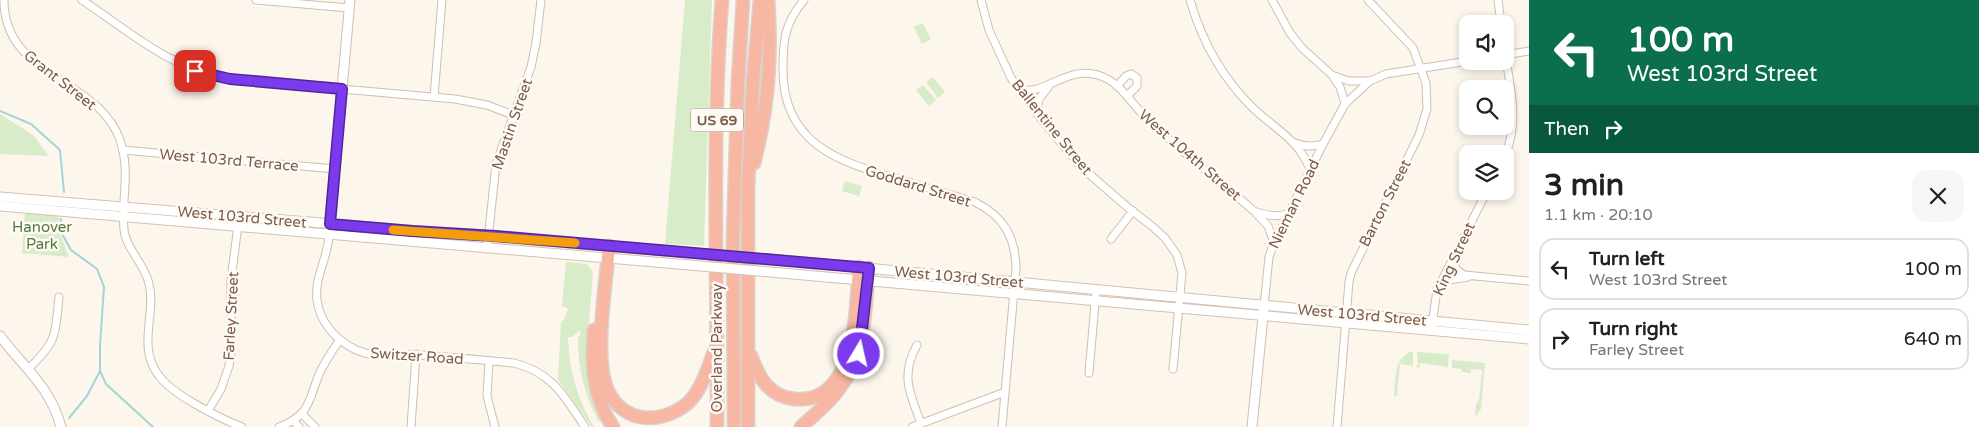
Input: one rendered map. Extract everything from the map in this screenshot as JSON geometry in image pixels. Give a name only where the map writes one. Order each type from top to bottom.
[{"type":"highway","name":"Overland Parkway","points":[[717,427],[715,194],[722,0]]},
{"type":"highway","name":"Overland Parkway","points":[[734,427],[734,238],[738,82],[743,0]]},
{"type":"highway","points":[[748,427],[748,188],[760,0]]},
{"type":"highway","points":[[748,188],[759,146],[768,81],[770,40],[768,0]]},
{"type":"highway","points":[[604,251],[601,343],[603,368],[609,392],[624,412],[641,420],[652,421],[667,419],[679,412],[690,402],[702,384],[717,345]]},
{"type":"highway","points":[[604,251],[592,365],[600,402],[613,427]]},
{"type":"highway","points":[[748,348],[758,375],[772,391],[786,398],[798,399],[819,394],[832,384],[849,355],[864,274]]},
{"type":"highway","points":[[801,427],[839,389],[855,362],[861,344],[864,274]]},
{"type":"main road","points":[[330,229],[350,4]]},
{"type":"main road","name":"West 103rd Street","points":[[0,197],[124,212]]},
{"type":"main road","name":"West 103rd Street","points":[[0,206],[124,212],[239,221],[330,229],[487,248],[668,251],[782,260],[864,274],[1014,293],[1096,295],[1432,326],[1529,339]]},
{"type":"main road","name":"West 103rd Street","points":[[330,229],[488,235],[604,251],[666,263],[781,273],[864,274],[1015,281],[1096,295]]},
{"type":"main road","name":"Nieman Road","points":[[1252,427],[1263,311]]},
{"type":"main road","name":"West 103rd Street","points":[[1432,326],[1529,330]]},
{"type":"main road","points":[[1,340],[28,368],[52,402],[61,427]]},
{"type":"street","name":"Grant Street","points":[[4,0],[6,22],[13,40],[35,62],[97,106],[114,129],[123,150],[127,176],[124,230],[126,239],[144,268],[149,282],[151,302],[148,343],[153,366],[167,385],[208,411],[242,427]]},
{"type":"street","points":[[82,0],[166,58],[195,71],[230,79],[473,101],[513,115]]},
{"type":"street","points":[[256,0],[350,4]]},
{"type":"street","points":[[434,97],[442,0]]},
{"type":"street","name":"Mastin Street","points":[[487,248],[496,164],[531,67],[541,0]]},
{"type":"street","name":"Goddard Street","points":[[804,0],[794,12],[788,25],[783,48],[784,94],[790,112],[796,122],[825,152],[840,159],[872,172],[975,202],[986,208],[1003,224],[1013,243],[1016,261],[1015,281],[1002,427]]},
{"type":"street","name":"Ballentine Street","points":[[981,0],[985,19],[996,47],[1016,86],[1037,114],[1079,164],[1165,238],[1177,255],[1182,273],[1173,369]]},
{"type":"street","points":[[1190,0],[1202,36],[1218,66],[1230,83],[1254,110],[1293,141],[1304,154],[1310,169]]},
{"type":"street","points":[[1272,0],[1290,33],[1302,48],[1332,75],[1340,87],[1345,104]]},
{"type":"street","name":"Barton Street","points":[[1336,427],[1351,273],[1420,135],[1424,123],[1427,95],[1422,68],[1408,42],[1368,0]]},
{"type":"street","points":[[1498,0],[1499,15]]},
{"type":"street","points":[[1514,53],[1529,51]]},
{"type":"street","name":"Nieman Road","points":[[1263,311],[1266,273],[1274,243],[1310,169],[1345,104],[1370,81],[1386,74],[1459,62]]},
{"type":"street","points":[[1507,70],[1514,112],[1513,128],[1508,145]]},
{"type":"street","name":"West 104th Street","points":[[1016,86],[1025,91],[1032,90],[1053,83],[1064,76],[1084,73],[1098,75],[1117,86],[1149,122],[1255,212],[1268,226],[1274,243]]},
{"type":"street","name":"West 104th Street","points":[[1117,86],[1126,76],[1131,74],[1137,78],[1136,86],[1127,96]]},
{"type":"street","points":[[1332,75],[1349,82],[1370,81]]},
{"type":"street","points":[[1037,114],[1039,99],[1044,90],[1053,83]]},
{"type":"street","points":[[1293,141],[1307,146],[1323,144]]},
{"type":"street","name":"West 103rd Terrace","points":[[123,150],[335,169]]},
{"type":"street","name":"King Street","points":[[1432,326],[1434,299],[1439,285],[1482,200]]},
{"type":"street","points":[[1111,239],[1132,211]]},
{"type":"street","name":"West 104th Street","points":[[1255,212],[1273,216],[1282,216],[1288,213]]},
{"type":"street","name":"Farley Street","points":[[208,411],[221,389],[229,366],[231,352],[231,280],[239,221]]},
{"type":"street","name":"Switzer Road","points":[[330,229],[329,243],[317,280],[318,302],[326,324],[340,340],[348,346],[368,354],[416,354],[514,362],[526,366],[544,375],[561,391],[586,427]]},
{"type":"street","points":[[1452,260],[1457,270],[1464,275],[1528,280]]},
{"type":"street","points":[[1439,285],[1448,280],[1474,277]]},
{"type":"street","points":[[1089,373],[1096,295]]},
{"type":"street","points":[[28,368],[41,357],[53,340],[58,320],[59,297]]},
{"type":"street","points":[[279,427],[297,424],[312,397],[321,370],[340,340]]},
{"type":"street","points":[[917,345],[908,362],[907,381],[921,423]]},
{"type":"street","points":[[412,427],[416,354]]},
{"type":"street","points":[[489,360],[488,396],[495,427]]},
{"type":"street","points":[[912,427],[1005,392]]},
{"type":"street","points":[[302,414],[315,427]]},
{"type":"green space","points":[[685,0],[712,0],[704,246],[665,244]]},
{"type":"green space","points":[[923,23],[931,39],[922,44],[914,27]]},
{"type":"green space","points":[[933,77],[945,92],[938,98],[926,82]]},
{"type":"green space","points":[[923,85],[936,100],[929,106],[916,90]]},
{"type":"green space","points":[[0,114],[33,135],[49,156],[0,154]]},
{"type":"green space","points":[[845,181],[862,186],[859,196],[842,191]]},
{"type":"green space","name":"Hanover Park","points":[[25,212],[59,215],[60,234],[69,257],[22,253]]},
{"type":"green space","points":[[566,262],[587,264],[593,272],[587,348],[588,374],[609,427],[604,427],[598,421],[586,391],[579,360],[578,337],[580,336],[580,330],[572,337],[568,337],[570,361],[579,395],[594,427],[592,427],[558,380],[561,323],[568,309],[562,306]]},
{"type":"green space","points":[[1413,351],[1413,366],[1400,364],[1397,396],[1394,396],[1399,363],[1402,358]]},
{"type":"green space","points":[[1417,352],[1449,354],[1448,367],[1420,363],[1419,368],[1416,367],[1418,364]]},
{"type":"green space","points":[[1452,360],[1485,363],[1481,409],[1475,417],[1482,370],[1471,369],[1471,373],[1462,372],[1462,369],[1452,368]]},
{"type":"waterway","points":[[0,111],[31,124],[60,150],[64,192]]},
{"type":"waterway","points":[[61,219],[62,234],[71,250],[97,269],[104,287],[100,371],[106,384],[153,427]]},
{"type":"waterway","points":[[69,418],[87,396],[100,371]]},
{"type":"slow traffic","points":[[393,230],[488,235],[575,243]]},
{"type":"route","points":[[195,71],[230,79],[342,89],[330,224],[496,236],[869,268],[859,354]]}]
